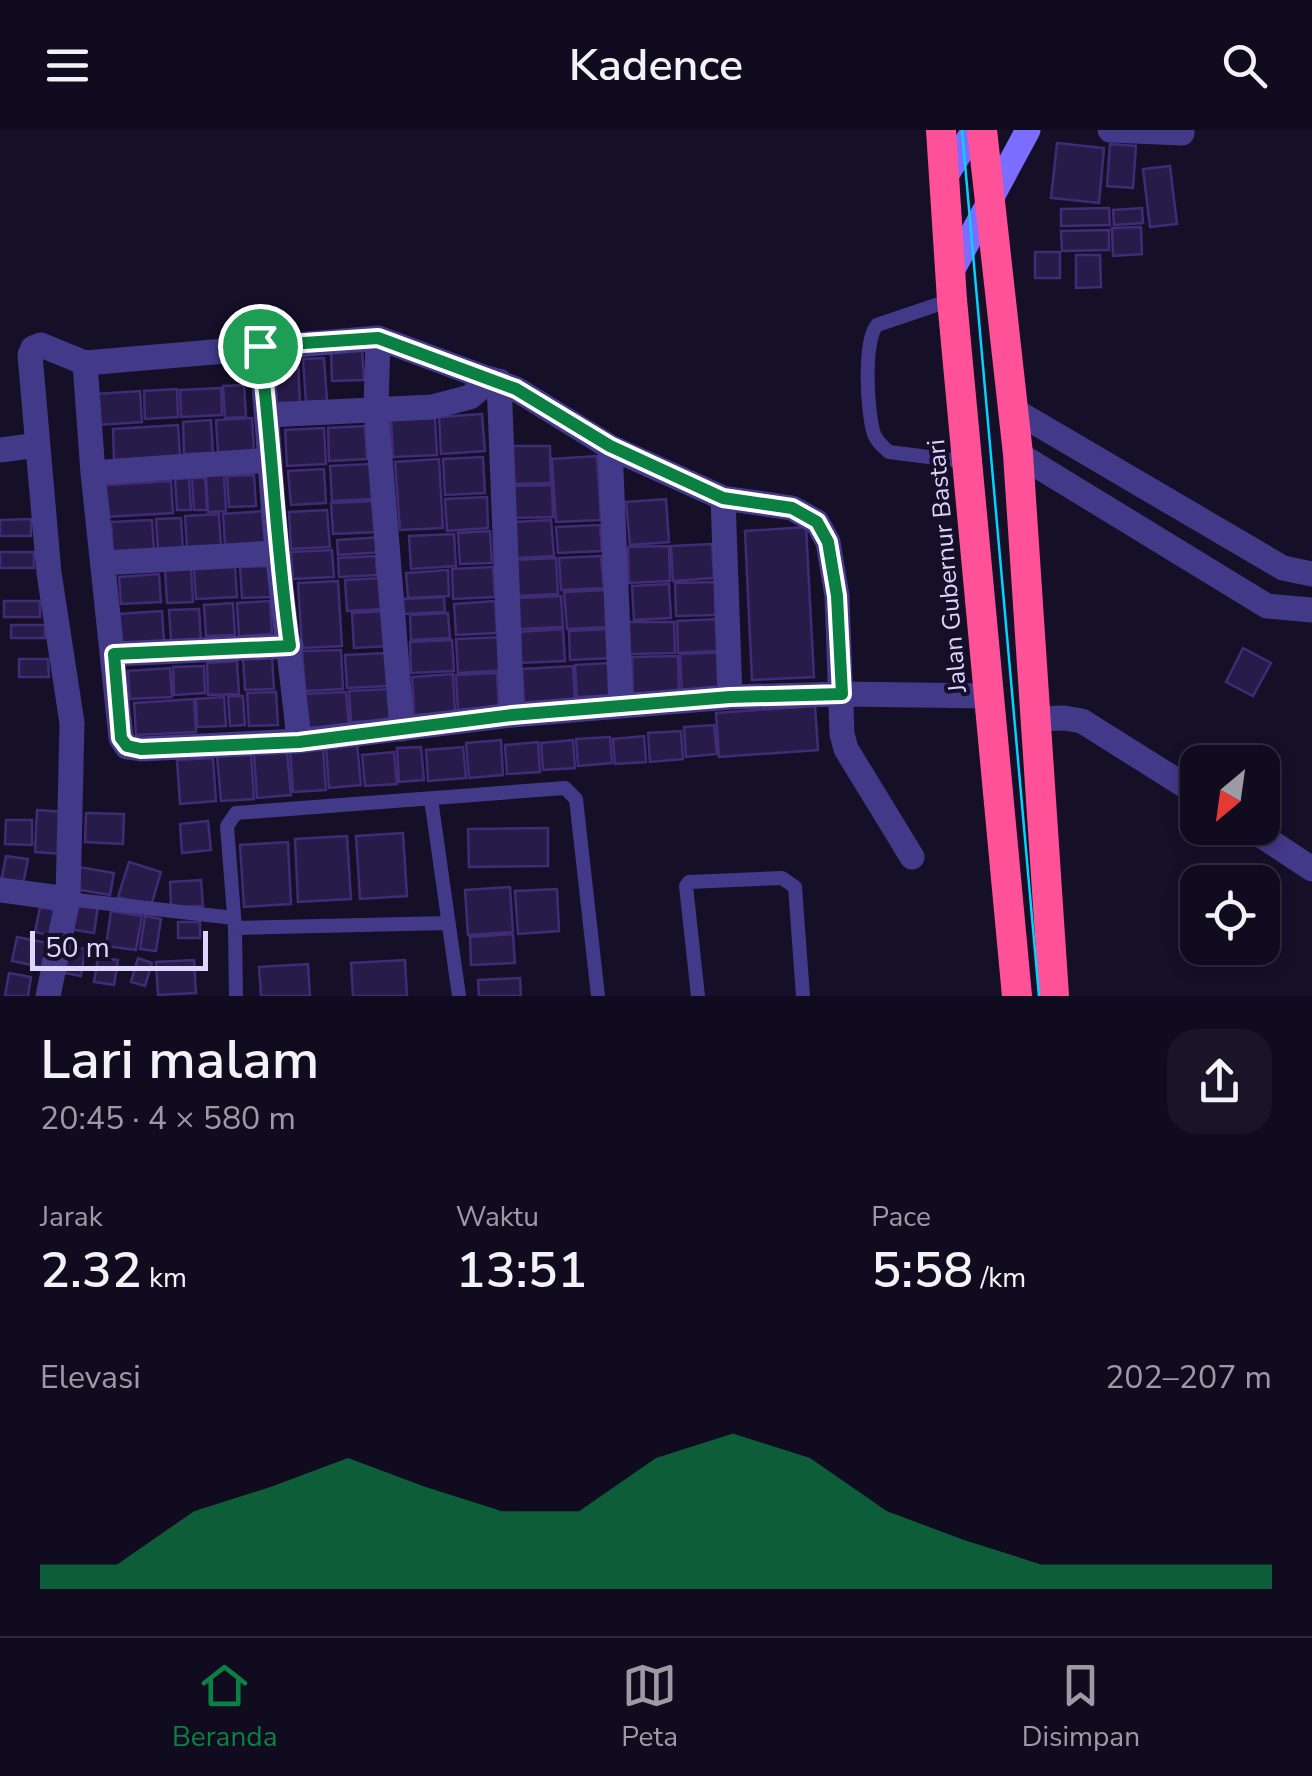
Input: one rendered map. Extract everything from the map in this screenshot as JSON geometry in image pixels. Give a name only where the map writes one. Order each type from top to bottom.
[{"type":"highway","name":"Jalan Gubernur Bastari","points":[[942,130],[952,285],[1017,996]]},
{"type":"highway","points":[[978,130],[990,200],[1018,454],[1054,996]]},
{"type":"street","points":[[946,176],[978,130]]},
{"type":"street","points":[[952,285],[990,200],[1028,130]]},
{"type":"street","points":[[1110,130],[1182,133]]},
{"type":"street","points":[[378,338],[376,408],[402,730]]},
{"type":"street","points":[[48,996],[68,899],[72,724],[50,573],[30,356],[33,348],[40,345],[84,363],[378,338],[495,380],[610,446],[723,498],[792,508],[817,522],[828,542],[837,596],[842,734],[852,763],[912,857]]},
{"type":"street","points":[[260,346],[277,552],[299,742]]},
{"type":"street","points":[[84,363],[121,738],[127,746],[141,749],[299,742],[512,715],[730,697],[990,696]]},
{"type":"street","points":[[268,415],[458,402],[495,380]]},
{"type":"street","points":[[495,380],[512,715]]},
{"type":"street","points":[[1012,409],[1283,568],[1312,574]]},
{"type":"street","points":[[0,450],[38,445]]},
{"type":"street","points":[[610,446],[621,706]]},
{"type":"street","points":[[1018,454],[1267,606],[1312,610]]},
{"type":"street","points":[[93,472],[270,460]]},
{"type":"street","points":[[723,498],[730,697]]},
{"type":"street","points":[[103,563],[277,552]]},
{"type":"street","points":[[1267,606],[1283,568]]},
{"type":"street","points":[[114,654],[290,646]]},
{"type":"street","points":[[1036,719],[1082,721],[1180,783]]},
{"type":"street","points":[[1276,845],[1312,869]]},
{"type":"street","points":[[0,890],[68,899]]},
{"type":"lane","points":[[952,285],[877,324],[870,337],[869,392],[874,433],[889,452],[968,462]]},
{"type":"lane","points":[[236,996],[227,826],[236,813],[565,788],[576,799],[598,996]]},
{"type":"lane","points":[[431,799],[459,996]]},
{"type":"lane","points":[[698,996],[686,886],[689,882],[782,878],[795,887],[803,996]]},
{"type":"lane","points":[[68,899],[235,923],[448,923]]},
{"type":"building","points":[[1057,143],[1104,148],[1099,203],[1051,198]]},
{"type":"building","points":[[1110,144],[1136,146],[1133,188],[1107,186]]},
{"type":"building","points":[[1170,166],[1177,224],[1150,227],[1143,169]]},
{"type":"building","points":[[1109,208],[1110,225],[1061,226],[1061,209]]},
{"type":"building","points":[[1142,208],[1143,223],[1114,225],[1113,210]]},
{"type":"building","points":[[1141,227],[1142,254],[1113,256],[1112,228]]},
{"type":"building","points":[[1109,230],[1109,250],[1062,251],[1061,231]]},
{"type":"building","points":[[1035,252],[1060,252],[1060,278],[1035,278]]},
{"type":"building","points":[[1076,255],[1100,255],[1101,287],[1076,288]]},
{"type":"building","points":[[362,349],[364,380],[332,381],[331,351]]},
{"type":"building","points":[[324,358],[327,401],[306,402],[303,359]]},
{"type":"building","points":[[298,362],[300,403],[277,404],[274,363]]},
{"type":"building","points":[[244,385],[246,417],[225,418],[223,386]]},
{"type":"building","points":[[221,388],[222,415],[181,417],[180,390]]},
{"type":"building","points":[[177,389],[178,417],[145,419],[144,391]]},
{"type":"building","points":[[140,391],[142,422],[97,425],[96,394]]},
{"type":"building","points":[[482,414],[485,451],[441,454],[439,417]]},
{"type":"building","points":[[252,418],[254,451],[218,453],[216,420]]},
{"type":"building","points":[[435,418],[437,455],[393,457],[391,420]]},
{"type":"building","points":[[211,420],[213,453],[184,454],[183,422]]},
{"type":"building","points":[[178,425],[180,456],[114,460],[113,429]]},
{"type":"building","points":[[365,426],[367,459],[329,461],[328,428]]},
{"type":"building","points":[[324,428],[326,464],[287,466],[285,430]]},
{"type":"building","points":[[510,446],[550,446],[551,483],[511,484]]},
{"type":"building","points":[[597,456],[601,520],[556,522],[552,459]]},
{"type":"building","points":[[483,457],[485,493],[445,495],[443,459]]},
{"type":"building","points":[[439,459],[443,528],[400,530],[395,462]]},
{"type":"building","points":[[371,464],[373,499],[332,501],[330,466]]},
{"type":"building","points":[[324,469],[326,503],[291,505],[288,471]]},
{"type":"building","points":[[224,475],[226,511],[208,512],[206,476]]},
{"type":"building","points":[[254,475],[256,506],[229,507],[227,476]]},
{"type":"building","points":[[189,478],[191,510],[177,510],[175,479]]},
{"type":"building","points":[[192,478],[205,478],[207,510],[194,510]]},
{"type":"building","points":[[171,481],[173,513],[106,517],[104,485]]},
{"type":"building","points":[[552,485],[553,517],[513,518],[511,486]]},
{"type":"building","points":[[487,497],[488,528],[447,531],[445,499]]},
{"type":"building","points":[[666,499],[669,542],[630,545],[626,502]]},
{"type":"building","points":[[376,501],[378,532],[333,534],[331,503]]},
{"type":"building","points":[[327,510],[330,547],[291,549],[289,512]]},
{"type":"building","points":[[265,511],[267,542],[225,545],[223,514]]},
{"type":"building","points":[[219,514],[221,547],[187,548],[185,516]]},
{"type":"building","points":[[181,518],[183,552],[158,553],[156,519]]},
{"type":"building","points":[[31,519],[31,536],[0,536],[0,520]]},
{"type":"building","points":[[152,520],[154,550],[113,552],[111,522]]},
{"type":"building","points":[[551,520],[554,556],[516,558],[514,522]]},
{"type":"building","points":[[600,525],[602,551],[558,553],[556,527]]},
{"type":"building","points":[[806,527],[814,677],[752,680],[745,531]]},
{"type":"building","points":[[490,531],[492,563],[460,564],[458,533]]},
{"type":"building","points":[[454,534],[456,566],[411,569],[409,536]]},
{"type":"building","points":[[383,537],[384,552],[338,555],[337,540]]},
{"type":"building","points":[[712,544],[714,578],[673,581],[671,546]]},
{"type":"building","points":[[669,546],[670,581],[629,583],[628,547]]},
{"type":"building","points":[[332,550],[334,577],[293,579],[291,552]]},
{"type":"building","points":[[0,552],[34,552],[34,568],[0,568]]},
{"type":"building","points":[[376,556],[377,575],[339,577],[338,558]]},
{"type":"building","points":[[601,556],[604,588],[561,590],[559,558]]},
{"type":"building","points":[[556,558],[558,594],[517,596],[514,560]]},
{"type":"building","points":[[270,566],[272,597],[242,598],[240,567]]},
{"type":"building","points":[[235,567],[237,597],[196,599],[194,569]]},
{"type":"building","points":[[493,567],[495,597],[453,599],[452,569]]},
{"type":"building","points":[[191,569],[193,602],[167,603],[165,570]]},
{"type":"building","points":[[448,570],[449,596],[408,598],[406,573]]},
{"type":"building","points":[[159,574],[161,602],[121,604],[119,577]]},
{"type":"building","points":[[382,578],[384,609],[347,611],[345,580]]},
{"type":"building","points":[[338,581],[342,646],[302,648],[298,583]]},
{"type":"building","points":[[715,582],[716,615],[676,616],[675,583]]},
{"type":"building","points":[[669,584],[671,618],[634,620],[632,586]]},
{"type":"building","points":[[607,590],[609,627],[567,629],[564,592]]},
{"type":"building","points":[[561,596],[563,627],[519,629],[517,598]]},
{"type":"building","points":[[444,597],[445,612],[403,614],[401,599]]},
{"type":"building","points":[[4,601],[40,601],[40,617],[4,617]]},
{"type":"building","points":[[270,601],[272,634],[239,636],[237,603]]},
{"type":"building","points":[[495,601],[497,633],[456,635],[454,604]]},
{"type":"building","points":[[233,603],[235,635],[206,636],[204,605]]},
{"type":"building","points":[[199,609],[201,640],[171,641],[169,610]]},
{"type":"building","points":[[162,611],[164,642],[120,644],[118,614]]},
{"type":"building","points":[[387,611],[388,646],[354,648],[352,613]]},
{"type":"building","points":[[448,613],[450,638],[411,640],[410,615]]},
{"type":"building","points":[[718,619],[719,651],[678,653],[677,621]]},
{"type":"building","points":[[627,622],[674,622],[675,653],[628,654]]},
{"type":"building","points":[[11,625],[45,625],[45,638],[11,638]]},
{"type":"building","points":[[563,629],[565,661],[519,663],[518,632]]},
{"type":"building","points":[[611,629],[613,658],[570,660],[569,631]]},
{"type":"building","points":[[505,637],[506,670],[458,673],[456,639]]},
{"type":"building","points":[[452,640],[454,671],[411,673],[410,642]]},
{"type":"building","points":[[1243,648],[1271,663],[1253,696],[1226,682]]},
{"type":"building","points":[[341,650],[343,689],[305,691],[302,651]]},
{"type":"building","points":[[726,652],[729,691],[682,694],[680,654]]},
{"type":"building","points":[[386,653],[388,686],[347,688],[345,655]]},
{"type":"building","points":[[272,656],[274,689],[245,690],[243,658]]},
{"type":"building","points":[[678,656],[679,693],[633,694],[632,657]]},
{"type":"building","points":[[19,659],[48,659],[49,677],[19,677]]},
{"type":"building","points":[[237,661],[239,694],[208,695],[207,663]]},
{"type":"building","points":[[611,663],[613,695],[577,697],[575,665]]},
{"type":"building","points":[[204,666],[205,693],[174,695],[173,667]]},
{"type":"building","points":[[573,666],[575,702],[524,705],[522,669]]},
{"type":"building","points":[[170,668],[172,697],[130,699],[128,671]]},
{"type":"building","points":[[497,673],[499,708],[458,711],[456,675]]},
{"type":"building","points":[[453,674],[455,713],[414,715],[412,677]]},
{"type":"building","points":[[391,689],[392,720],[351,722],[349,691]]},
{"type":"building","points":[[276,692],[278,725],[249,726],[247,693]]},
{"type":"building","points":[[346,692],[349,726],[304,728],[302,694]]},
{"type":"building","points":[[228,696],[243,696],[245,725],[230,726]]},
{"type":"building","points":[[224,697],[226,726],[197,727],[196,699]]},
{"type":"building","points":[[194,699],[196,732],[136,735],[134,703]]},
{"type":"building","points":[[815,706],[818,750],[719,757],[716,713]]},
{"type":"building","points":[[714,725],[717,754],[686,757],[684,727]]},
{"type":"building","points":[[681,731],[683,759],[650,762],[648,733]]},
{"type":"building","points":[[644,736],[646,762],[615,764],[613,739]]},
{"type":"building","points":[[610,737],[612,763],[578,766],[576,739]]},
{"type":"building","points":[[501,740],[503,775],[469,778],[466,743]]},
{"type":"building","points":[[573,740],[575,768],[543,770],[541,743]]},
{"type":"building","points":[[538,742],[540,772],[507,774],[505,745]]},
{"type":"building","points":[[357,744],[361,785],[329,788],[326,746]]},
{"type":"building","points":[[421,747],[424,780],[399,782],[397,748]]},
{"type":"building","points":[[463,747],[466,778],[428,781],[426,750]]},
{"type":"building","points":[[323,748],[326,790],[293,792],[290,750]]},
{"type":"building","points":[[287,752],[291,795],[257,798],[254,754]]},
{"type":"building","points":[[394,752],[397,784],[365,786],[362,755]]},
{"type":"building","points":[[251,754],[254,799],[221,801],[217,756]]},
{"type":"building","points":[[213,758],[216,801],[180,804],[177,760]]},
{"type":"building","points":[[37,810],[65,812],[63,854],[35,852]]},
{"type":"building","points":[[86,813],[124,814],[123,844],[85,842]]},
{"type":"building","points":[[6,820],[32,820],[32,845],[5,844]]},
{"type":"building","points":[[208,821],[211,850],[182,853],[180,824]]},
{"type":"building","points":[[548,828],[548,866],[469,867],[468,829]]},
{"type":"building","points":[[403,833],[407,896],[360,899],[356,836]]},
{"type":"building","points":[[347,836],[351,899],[298,902],[295,839]]},
{"type":"building","points":[[288,842],[291,904],[244,907],[240,845]]},
{"type":"building","points":[[6,856],[28,859],[23,885],[1,882]]},
{"type":"building","points":[[129,862],[161,872],[151,906],[118,897]]},
{"type":"building","points":[[79,867],[114,873],[110,895],[75,889]]},
{"type":"building","points":[[201,880],[203,906],[171,907],[170,882]]},
{"type":"building","points":[[510,887],[513,932],[468,935],[465,890]]},
{"type":"building","points":[[557,889],[559,931],[518,934],[515,891]]},
{"type":"building","points":[[72,901],[98,906],[94,933],[68,929]]},
{"type":"building","points":[[40,907],[62,911],[57,937],[35,932]]},
{"type":"building","points":[[111,911],[142,916],[136,950],[106,946]]},
{"type":"building","points":[[145,916],[161,919],[156,951],[140,949]]},
{"type":"building","points":[[178,922],[200,922],[200,938],[178,938]]},
{"type":"building","points":[[513,934],[515,963],[471,965],[470,937]]},
{"type":"building","points":[[17,937],[47,943],[42,967],[12,961]]},
{"type":"building","points":[[64,946],[85,949],[81,976],[60,972]]},
{"type":"building","points":[[98,957],[118,960],[114,985],[94,982]]},
{"type":"building","points":[[138,958],[152,963],[145,986],[131,982]]},
{"type":"building","points":[[194,960],[196,993],[158,995],[156,962]]},
{"type":"building","points":[[405,960],[407,996],[353,996],[351,963]]},
{"type":"building","points":[[308,964],[310,996],[261,996],[259,967]]},
{"type":"building","points":[[9,973],[31,977],[28,996],[5,996]]},
{"type":"building","points":[[520,978],[521,996],[479,996],[478,980]]},
{"type":"tram line","points":[[962,130],[1039,996]]},
{"type":"route","points":[[378,338],[499,381],[610,446],[723,498],[792,508],[817,522],[828,542],[837,596],[842,694],[730,697],[512,715],[299,742],[141,749],[127,746],[121,738],[114,654],[290,646],[277,552],[260,346],[378,338]]}]
